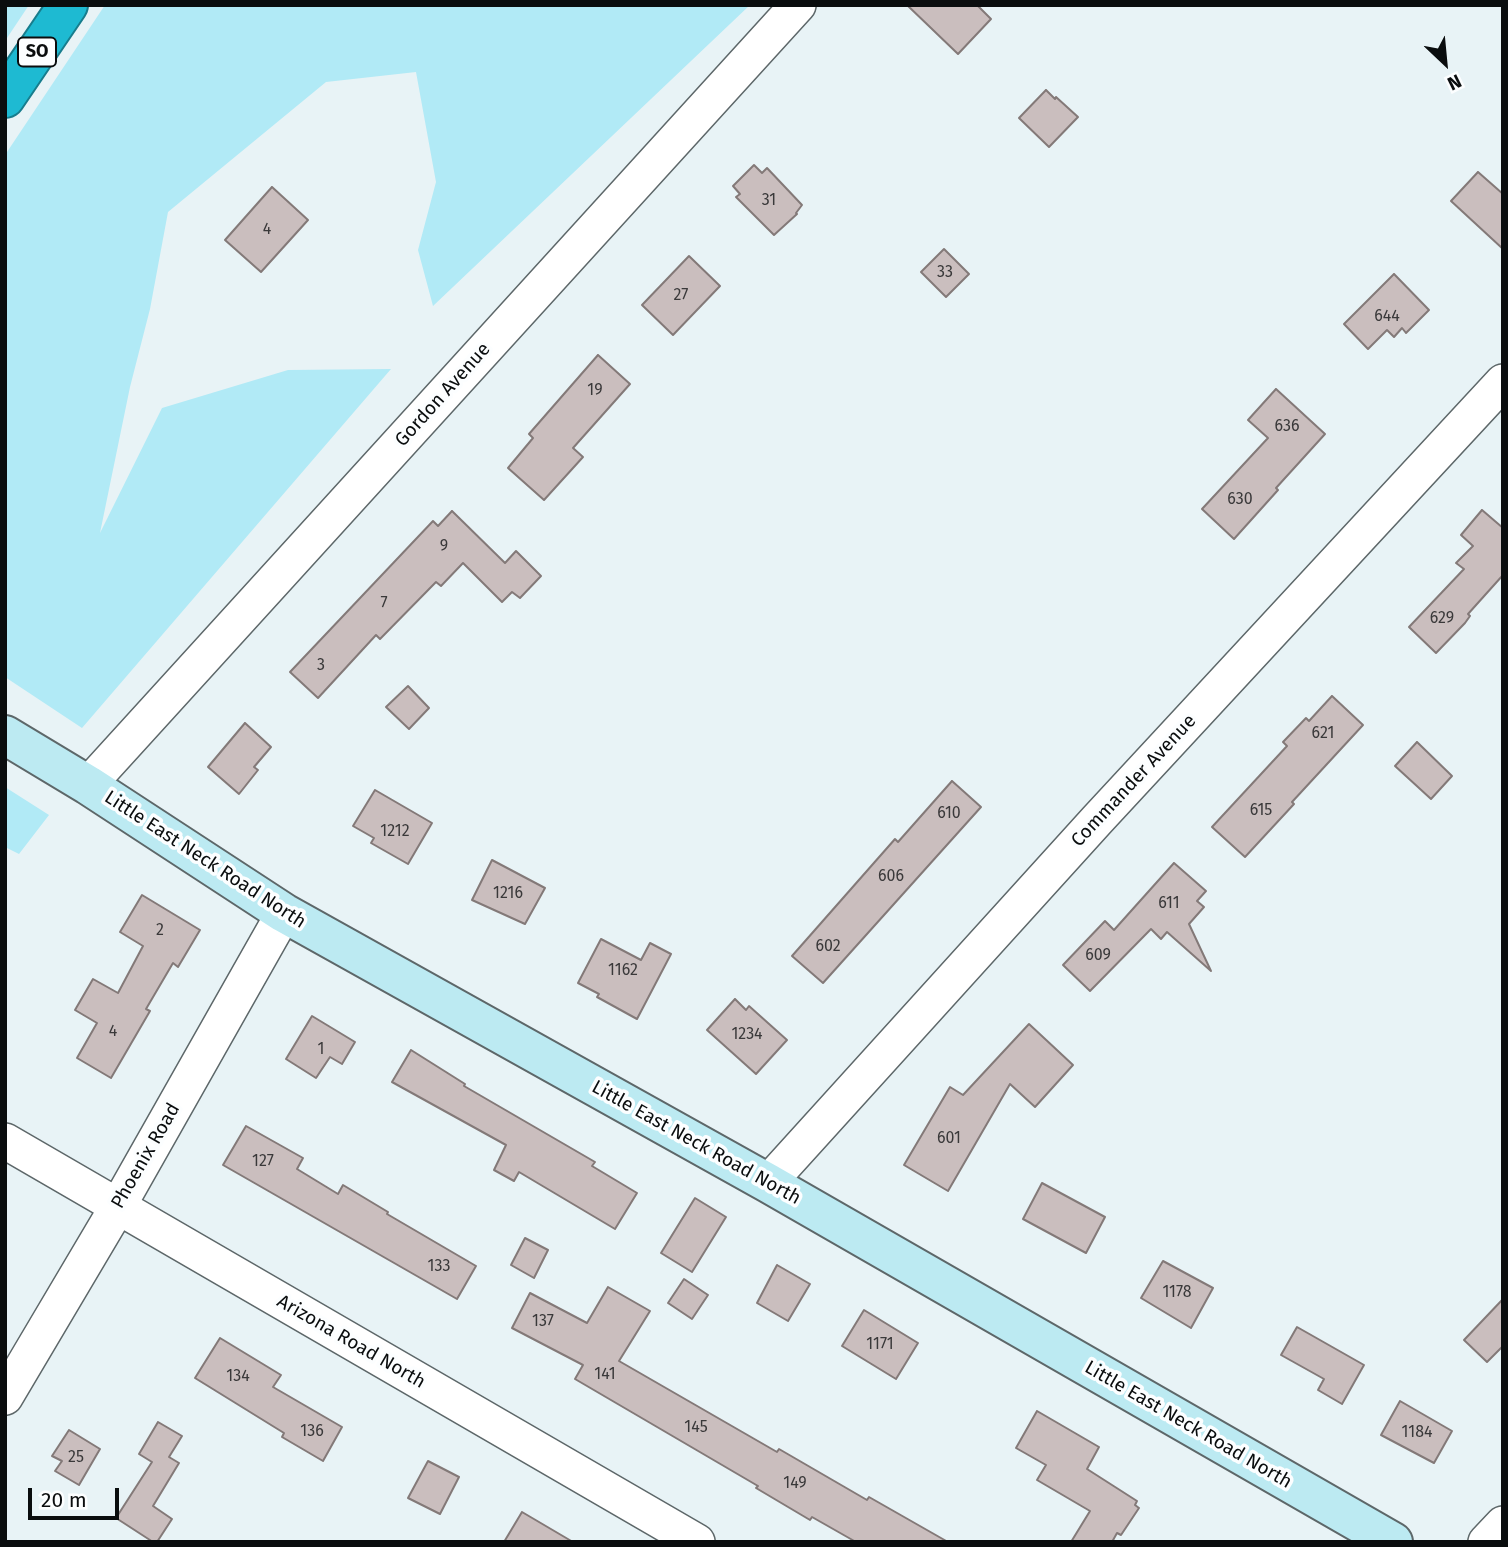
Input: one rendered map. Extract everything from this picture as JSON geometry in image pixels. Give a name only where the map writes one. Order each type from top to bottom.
[{"type":"highway","name":"SO","points":[[5,98],[68,5]]},
{"type":"main road","name":"Little East Neck Road North","points":[[5,735],[88,785],[284,913],[768,1183],[1372,1537]]},
{"type":"street","name":"Gordon Avenue","points":[[88,785],[798,5]]},
{"type":"street","name":"Commander Avenue","points":[[768,1183],[1097,820],[1503,382]]},
{"type":"street","name":"Phoenix Road","points":[[5,1398],[117,1208],[284,913]]},
{"type":"street","name":"Arizona Road North","points":[[5,1141],[697,1542]]},
{"type":"street","points":[[1486,1542],[1503,1524]]},
{"type":"shaded area","points":[[5,5],[29,5],[5,41]]},
{"type":"shaded area","points":[[105,5],[750,5],[433,306],[418,250],[436,182],[416,72],[326,82],[168,212],[150,309],[130,387],[100,533],[162,408],[288,370],[391,369],[82,728],[5,677],[5,155]]},
{"type":"shaded area","points":[[5,787],[49,815],[19,854],[5,847]]},
{"type":"building","points":[[907,5],[977,5],[991,19],[958,54]]},
{"type":"building","points":[[1046,90],[1078,117],[1049,147],[1019,118]]},
{"type":"building","points":[[754,165],[762,173],[767,168],[802,205],[797,214],[774,235],[736,197],[740,194],[733,186]]},
{"type":"building","points":[[1478,172],[1503,194],[1503,249],[1451,201]]},
{"type":"building","points":[[272,187],[308,220],[261,272],[225,240]]},
{"type":"building","points":[[944,249],[969,274],[946,297],[921,272]]},
{"type":"building","points":[[689,256],[720,286],[673,335],[642,305]]},
{"type":"building","points":[[1394,274],[1429,310],[1406,333],[1402,328],[1394,337],[1387,330],[1368,349],[1344,324]]},
{"type":"building","points":[[598,355],[630,384],[573,448],[583,457],[544,500],[508,468],[533,438],[529,434]]},
{"type":"building","points":[[1276,389],[1325,434],[1234,539],[1202,509],[1268,438],[1248,420]]},
{"type":"building","points":[[1482,510],[1503,528],[1503,575],[1468,614],[1470,616],[1465,623],[1436,653],[1409,627],[1464,569],[1456,563],[1473,546],[1461,535]]},
{"type":"building","points":[[452,511],[505,563],[516,551],[541,576],[520,598],[512,592],[502,602],[463,563],[441,586],[436,582],[380,639],[376,635],[318,698],[290,672],[433,521],[438,526]]},
{"type":"building","points":[[408,686],[429,708],[409,729],[386,707]]},
{"type":"building","points":[[1332,696],[1363,725],[1245,857],[1212,827],[1287,746],[1283,742],[1306,718],[1309,721]]},
{"type":"building","points":[[245,723],[271,747],[254,767],[258,770],[239,794],[208,767]]},
{"type":"building","points":[[1417,742],[1452,776],[1431,799],[1395,766]]},
{"type":"building","points":[[952,781],[981,807],[823,983],[792,956],[895,839],[898,842]]},
{"type":"building","points":[[375,790],[432,823],[408,864],[371,843],[374,838],[353,826]]},
{"type":"building","points":[[492,860],[545,888],[525,924],[472,900]]},
{"type":"building","points":[[1174,863],[1206,891],[1197,901],[1204,907],[1189,924],[1211,971],[1167,932],[1161,939],[1151,929],[1090,991],[1063,965],[1105,921],[1114,930]]},
{"type":"building","points":[[142,895],[200,930],[178,967],[173,963],[146,1009],[150,1011],[111,1078],[77,1058],[97,1023],[75,1010],[93,979],[118,993],[143,946],[120,932]]},
{"type":"building","points":[[601,939],[641,960],[650,943],[671,954],[637,1019],[578,983]]},
{"type":"building","points":[[735,999],[746,1010],[749,1006],[787,1040],[756,1074],[707,1030]]},
{"type":"building","points":[[312,1016],[355,1042],[342,1064],[330,1057],[316,1078],[286,1059]]},
{"type":"building","points":[[1029,1024],[1073,1065],[1035,1107],[1010,1084],[948,1191],[904,1165],[950,1087],[963,1095]]},
{"type":"building","points":[[411,1050],[465,1084],[464,1086],[595,1162],[592,1166],[637,1193],[615,1229],[519,1172],[514,1181],[494,1170],[506,1145],[392,1082]]},
{"type":"building","points":[[246,1126],[303,1158],[297,1169],[338,1194],[343,1185],[476,1266],[457,1299],[223,1165]]},
{"type":"building","points":[[1042,1183],[1105,1217],[1086,1253],[1023,1219]]},
{"type":"building","points":[[695,1198],[726,1217],[692,1272],[661,1253]]},
{"type":"building","points":[[525,1238],[548,1250],[534,1278],[511,1265]]},
{"type":"building","points":[[1163,1261],[1213,1288],[1191,1328],[1141,1298]]},
{"type":"building","points":[[777,1265],[810,1284],[788,1321],[757,1303]]},
{"type":"building","points":[[684,1279],[708,1295],[692,1319],[668,1303]]},
{"type":"building","points":[[608,1287],[650,1311],[619,1361],[777,1452],[779,1449],[867,1500],[869,1497],[948,1542],[856,1542],[812,1517],[810,1520],[756,1488],[758,1486],[575,1379],[583,1365],[512,1328],[530,1293],[587,1323]]},
{"type":"building","points":[[1503,1299],[1503,1346],[1487,1362],[1464,1340]]},
{"type":"building","points":[[864,1310],[918,1343],[896,1379],[842,1346]]},
{"type":"building","points":[[1297,1327],[1364,1365],[1342,1404],[1318,1390],[1324,1379],[1281,1355]]},
{"type":"building","points":[[220,1338],[281,1375],[273,1387],[342,1427],[323,1461],[282,1437],[284,1433],[195,1378]]},
{"type":"building","points":[[1400,1401],[1452,1431],[1434,1463],[1381,1435]]},
{"type":"building","points":[[1037,1411],[1099,1447],[1087,1469],[1137,1501],[1135,1505],[1139,1508],[1121,1535],[1117,1533],[1112,1542],[1071,1542],[1090,1511],[1037,1480],[1046,1465],[1016,1448]]},
{"type":"building","points":[[158,1422],[182,1436],[169,1457],[179,1463],[153,1506],[172,1519],[157,1542],[153,1542],[116,1518],[152,1462],[139,1454]]},
{"type":"building","points":[[69,1430],[100,1449],[79,1485],[55,1471],[62,1461],[52,1456]]},
{"type":"building","points":[[428,1461],[459,1477],[440,1514],[408,1498]]},
{"type":"building","points":[[522,1512],[573,1542],[504,1542]]}]
